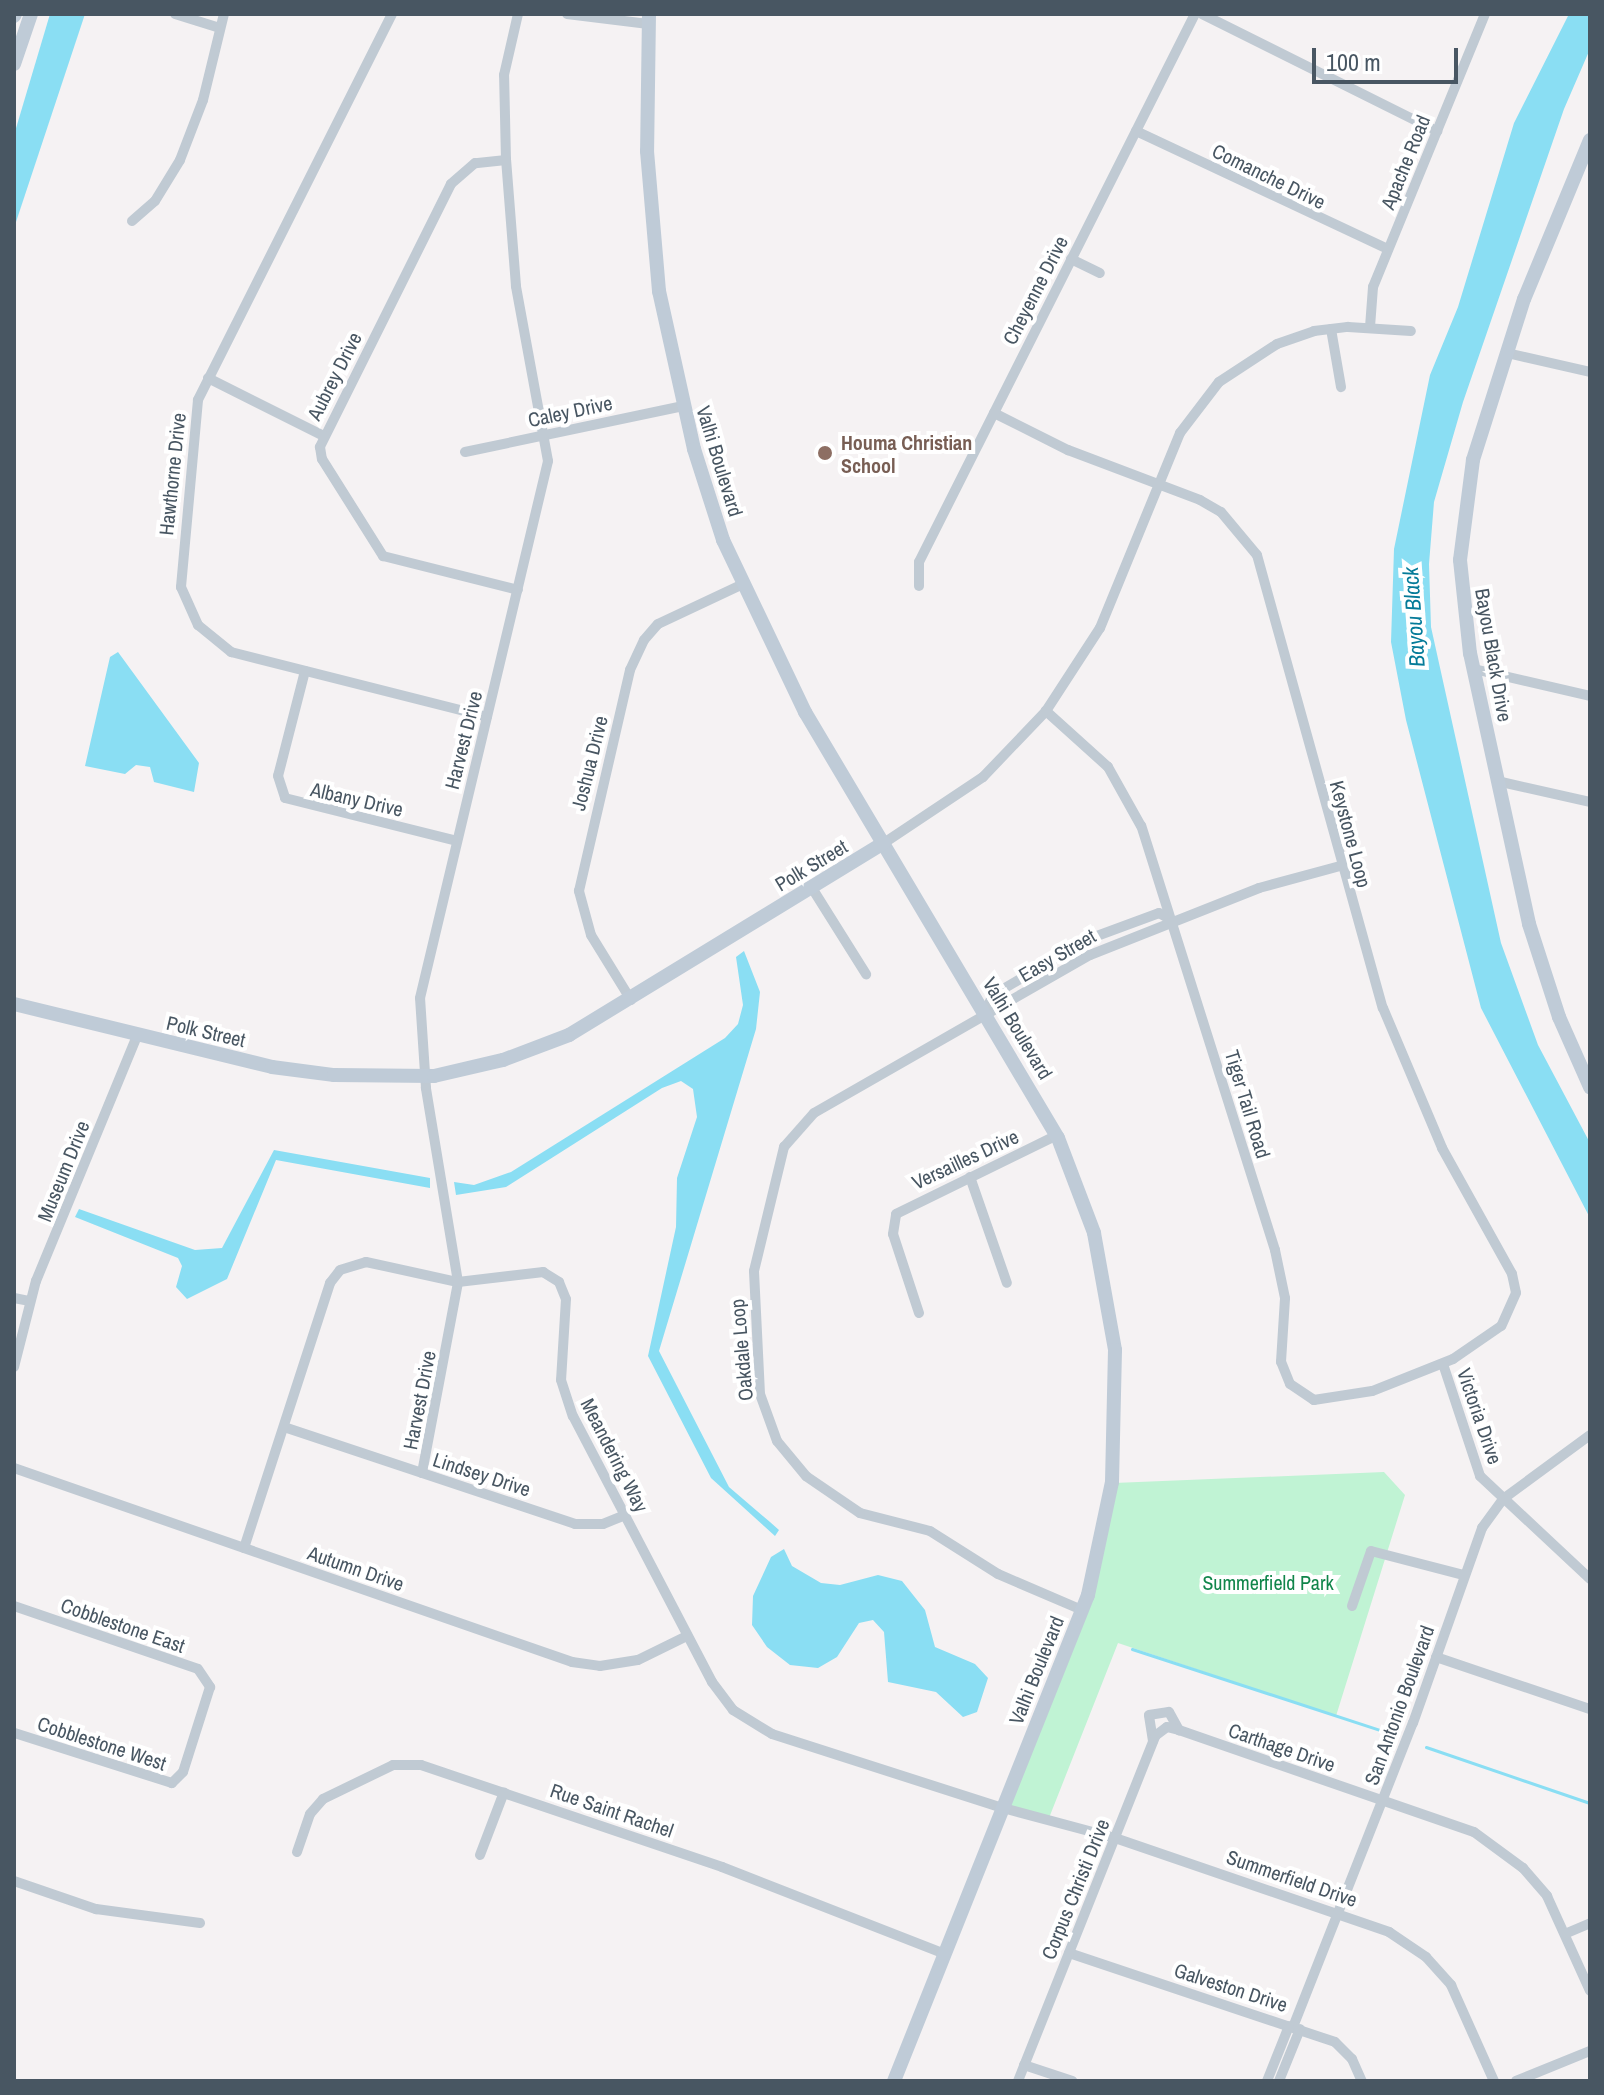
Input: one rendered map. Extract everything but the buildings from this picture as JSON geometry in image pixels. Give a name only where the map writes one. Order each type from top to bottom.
[{"type":"street","points":[[14,64],[31,14]]},
{"type":"street","points":[[175,14],[220,28]]},
{"type":"street","points":[[132,221],[155,201],[180,160],[203,100],[224,14]]},
{"type":"street","name":"Hawthorne Drive","points":[[392,14],[208,378],[195,417],[181,561],[184,598],[198,625],[222,646],[305,671],[487,717]]},
{"type":"street","name":"Harvest Drive","points":[[422,1473],[458,1282],[425,1077],[420,998],[547,471],[544,434],[516,286],[506,160],[504,75],[518,14]]},
{"type":"street","points":[[567,14],[649,19]]},
{"type":"street","name":"Cheyenne Drive","points":[[919,586],[919,562],[1195,14]]},
{"type":"street","points":[[1202,14],[1437,131]]},
{"type":"street","name":"Apache Road","points":[[1370,327],[1370,297],[1485,14]]},
{"type":"street","name":"Valhi Boulevard","points":[[649,19],[645,87],[650,221],[683,406],[723,540],[805,712],[1057,1135],[1094,1233],[1115,1350],[1112,1482],[1104,1537],[1082,1610],[894,2081]]},
{"type":"street","name":"Comanche Drive","points":[[1136,131],[1388,249]]},
{"type":"street","name":"Bayou Black Drive","points":[[1589,146],[1507,353],[1464,496],[1461,605],[1497,781],[1547,982],[1590,1087]]},
{"type":"street","name":"Aubrey Drive","points":[[506,160],[475,163],[451,184],[324,436],[322,459],[383,556],[518,590]]},
{"type":"street","points":[[1071,259],[1100,273]]},
{"type":"street","name":"Polk Street","points":[[14,1004],[272,1067],[425,1077],[534,1049],[631,1000],[884,843],[983,777],[1046,711],[1100,628],[1180,433],[1219,382],[1277,344],[1331,329],[1370,327],[1411,331]]},
{"type":"street","points":[[1331,329],[1341,387]]},
{"type":"street","points":[[1507,353],[1590,372]]},
{"type":"street","points":[[208,378],[324,436]]},
{"type":"street","name":"Caley Drive","points":[[465,452],[683,406]]},
{"type":"street","name":"Keystone Loop","points":[[994,413],[1068,450],[1159,484],[1221,512],[1257,555],[1367,962],[1408,1074],[1516,1288],[1510,1315],[1501,1326],[1443,1364]]},
{"type":"street","name":"Joshua Drive","points":[[631,1000],[591,935],[579,891],[630,670],[644,640],[658,624],[743,584]]},
{"type":"street","points":[[1474,669],[1590,696]]},
{"type":"street","name":"Albany Drive","points":[[305,671],[278,776],[285,798],[457,841]]},
{"type":"street","name":"Tiger Tail Road","points":[[1046,711],[1094,751],[1128,797],[1171,920],[1275,1250],[1285,1298],[1281,1362],[1286,1377],[1305,1397],[1334,1401],[1443,1364]]},
{"type":"street","points":[[1497,781],[1590,802]]},
{"type":"street","name":"Easy Street","points":[[1171,920],[1159,913],[1151,915],[1073,946],[993,995],[985,1012],[997,1012],[1081,960],[1161,931],[1171,920],[1340,866]]},
{"type":"street","points":[[812,888],[866,974]]},
{"type":"street","points":[[1073,946],[1081,960]]},
{"type":"street","name":"Oakdale Loop","points":[[985,1012],[814,1113],[784,1147],[754,1271],[760,1394],[777,1441],[791,1460],[841,1502],[860,1513],[930,1531],[998,1574],[1082,1610]]},
{"type":"street","name":"Museum Drive","points":[[14,1367],[29,1301],[137,1036]]},
{"type":"street","name":"Versailles Drive","points":[[919,1313],[892,1224],[905,1207],[1057,1135]]},
{"type":"street","points":[[970,1177],[1007,1283]]},
{"type":"street","name":"Meandering Way","points":[[244,1548],[330,1283],[340,1270],[366,1262],[458,1282],[534,1271],[559,1282],[567,1308],[561,1380],[573,1416],[687,1636],[721,1694],[758,1727],[1003,1808]]},
{"type":"street","points":[[14,1298],[29,1301]]},
{"type":"street","name":"Victoria Drive","points":[[1443,1364],[1480,1476],[1590,1579]]},
{"type":"street","name":"Lindsey Drive","points":[[284,1427],[575,1524],[603,1524],[625,1515]]},
{"type":"street","name":"San Antonio Boulevard","points":[[1267,2081],[1294,2027],[1383,1801],[1482,1528],[1503,1499],[1590,1435]]},
{"type":"street","name":"Autumn Drive","points":[[14,1468],[586,1666],[638,1660],[687,1636]]},
{"type":"street","points":[[1352,1606],[1371,1551],[1464,1575]]},
{"type":"street","name":"Cobblestone East","points":[[14,1606],[203,1672],[210,1687],[195,1734]]},
{"type":"street","points":[[1436,1657],[1590,1709]]},
{"type":"street","name":"Carthage Drive","points":[[1153,1741],[1147,1722],[1155,1711],[1169,1712],[1179,1730],[1456,1824],[1496,1846],[1547,1896],[1567,1933],[1590,1991]]},
{"type":"street","points":[[1153,1741],[1161,1729],[1179,1730]]},
{"type":"street","name":"Cobblestone West","points":[[14,1733],[167,1784],[183,1772],[195,1734]]},
{"type":"street","name":"Corpus Christi Drive","points":[[1018,2081],[1153,1741]]},
{"type":"street","name":"Rue Saint Rachel","points":[[297,1852],[310,1814],[323,1799],[393,1765],[421,1765],[722,1867],[945,1954]]},
{"type":"street","points":[[480,1855],[504,1792]]},
{"type":"street","name":"Summerfield Drive","points":[[1003,1808],[1115,1838],[1389,1932],[1441,1972],[1470,2021],[1494,2081]]},
{"type":"street","points":[[14,1881],[96,1909],[200,1923]]},
{"type":"street","points":[[1567,1933],[1590,1923]]},
{"type":"street","name":"Galveston Drive","points":[[1069,1953],[1294,2027],[1345,2050],[1362,2081]]},
{"type":"street","name":"San Antonio Boulevard","points":[[1279,2081],[1294,2027]]},
{"type":"street","points":[[1516,2081],[1590,2051]]},
{"type":"street","points":[[1024,2065],[1072,2081]]},
{"type":"green space","name":"Summerfield Park","points":[[1384,1472],[1405,1495],[1336,1716],[1118,1643],[1049,1818],[1005,1809],[1074,1628],[1114,1483]]},
{"type":"water","points":[[50,14],[85,14],[14,228],[14,135]]},
{"type":"water","name":"Bayou Black","points":[[1569,14],[1590,14],[1590,49],[1564,109],[1463,402],[1434,502],[1429,564],[1431,627],[1501,943],[1538,1045],[1590,1143],[1590,1218],[1481,1008],[1406,720],[1391,642],[1394,549],[1430,375],[1458,307],[1514,123]]},
{"type":"water","points":[[118,652],[199,763],[194,792],[154,782],[150,767],[136,765],[125,774],[85,766],[110,657]]},
{"type":"water","points":[[744,951],[760,992],[756,1029],[659,1351],[729,1487],[779,1530],[775,1536],[711,1478],[648,1356],[676,1227],[677,1178],[697,1117],[693,1089],[681,1081],[662,1088],[506,1187],[456,1195],[454,1182],[474,1185],[511,1172],[725,1038],[738,1024],[743,1005],[736,957]]},
{"type":"water","points":[[274,1150],[430,1178],[430,1188],[276,1160],[227,1279],[187,1299],[176,1287],[182,1266],[178,1258],[75,1217],[79,1209],[195,1250],[222,1248]]},
{"type":"water","points":[[784,1549],[792,1566],[821,1583],[840,1585],[878,1575],[902,1581],[925,1610],[935,1647],[975,1664],[988,1678],[977,1712],[963,1717],[936,1692],[888,1682],[884,1632],[873,1620],[859,1623],[837,1657],[818,1668],[790,1665],[767,1647],[752,1625],[753,1596],[771,1557]]},
{"type":"waterway","points":[[1132,1649],[1392,1734]]},
{"type":"waterway","points":[[1426,1747],[1590,1803]]},
{"type":"place","name":"Houma Christian School","points":[[825,453]]}]
